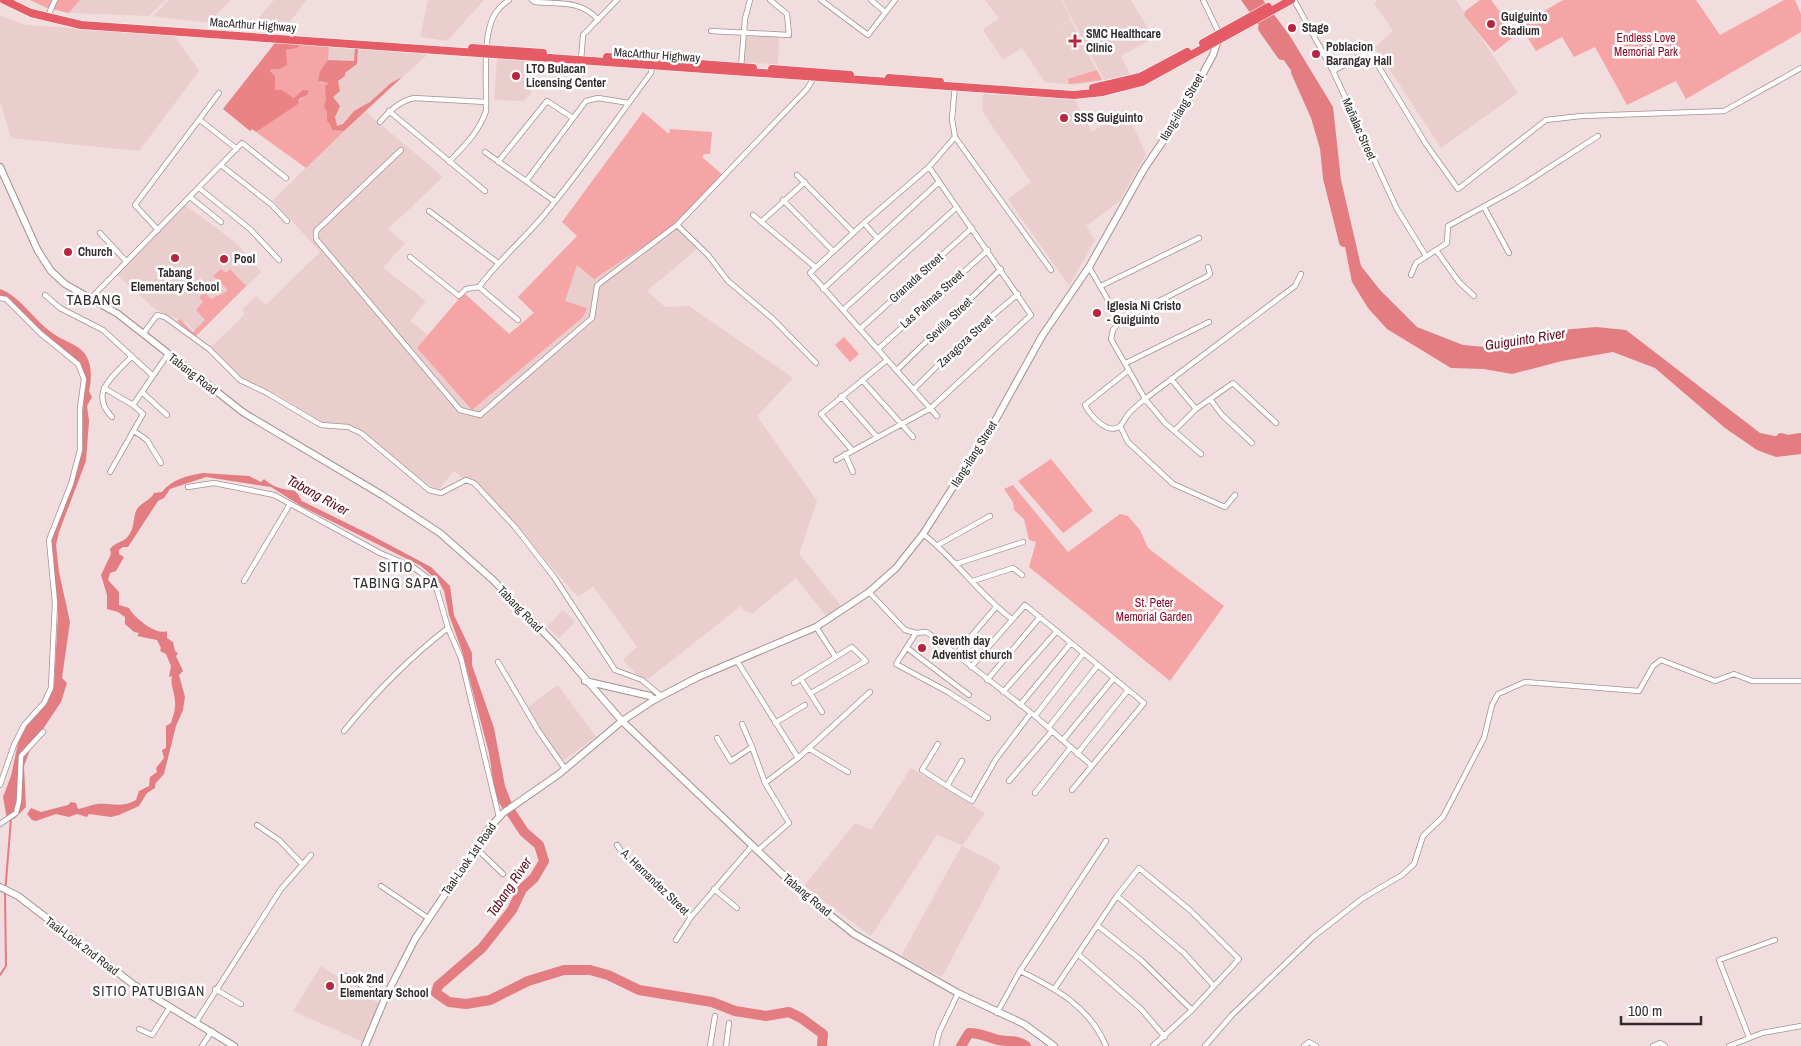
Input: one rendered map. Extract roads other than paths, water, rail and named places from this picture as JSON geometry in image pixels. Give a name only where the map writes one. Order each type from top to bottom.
[{"type":"highway","name":"MacArthur Highway","points":[[4,0],[17,2],[48,16],[82,20],[741,70],[955,85],[1061,90],[1102,87],[1140,77],[1288,1]]},
{"type":"street","points":[[48,16],[55,0]]},
{"type":"street","points":[[449,162],[477,131],[486,111],[487,51],[492,20],[497,11],[509,0]]},
{"type":"street","points":[[532,0],[535,2],[576,2],[587,9],[598,20]]},
{"type":"street","points":[[581,58],[583,35],[617,0]]},
{"type":"street","points":[[741,70],[743,34],[748,2],[750,0]]},
{"type":"street","points":[[711,31],[789,35],[787,14],[770,0]]},
{"type":"street","points":[[821,0],[868,35],[895,0]]},
{"type":"street","points":[[870,0],[885,12]]},
{"type":"street","points":[[1203,0],[1219,36]]},
{"type":"street","name":"Mañalac Street","points":[[1288,1],[1333,71],[1379,174],[1397,209],[1426,256]]},
{"type":"street","name":"Ilang-ilang Street","points":[[654,700],[698,677],[816,627],[869,592],[896,568],[924,534],[991,428],[1042,336],[1088,268],[1144,169],[1178,119],[1219,36]]},
{"type":"street","points":[[1333,71],[1366,53],[1371,54],[1426,144],[1458,189],[1546,120],[1581,116],[1724,111],[1801,68]]},
{"type":"street","points":[[410,257],[459,296],[466,289],[479,286],[498,263],[514,250],[554,202],[651,73],[652,63]]},
{"type":"street","points":[[402,150],[316,231],[316,239],[460,410],[480,415],[592,318],[597,286],[677,225],[807,89],[815,75]]},
{"type":"street","points":[[955,85],[952,119],[955,137],[1051,270]]},
{"type":"street","points":[[158,230],[135,204],[220,93]]},
{"type":"street","points":[[380,122],[389,111],[414,98],[486,102]]},
{"type":"street","points":[[526,180],[573,118],[591,98],[629,103]]},
{"type":"street","points":[[498,162],[547,101],[573,118]]},
{"type":"street","points":[[389,111],[485,191]]},
{"type":"street","points":[[200,120],[237,149]]},
{"type":"street","points":[[1411,275],[1416,263],[1447,243],[1448,226],[1561,161],[1598,136]]},
{"type":"street","points":[[937,416],[810,273],[864,222],[929,167],[955,137]]},
{"type":"street","points":[[91,298],[222,166],[242,143],[286,178]]},
{"type":"street","points":[[485,152],[554,202]]},
{"type":"street","points":[[222,166],[272,205],[287,220]]},
{"type":"street","name":"Tabang Road","points":[[0,167],[3,181],[38,251],[51,270],[65,284],[118,314],[244,413],[382,495],[440,533],[493,580],[557,646],[585,681],[622,721],[800,891],[860,939],[958,993],[997,1013],[1024,1024],[1054,1046]]},
{"type":"street","points":[[836,460],[931,408],[1030,318],[1030,312],[1018,294],[929,167]]},
{"type":"street","points":[[797,176],[853,232]]},
{"type":"street","points":[[762,221],[805,182]]},
{"type":"street","points":[[823,289],[939,182]]},
{"type":"street","points":[[199,188],[250,229],[279,260]]},
{"type":"street","points":[[190,197],[221,222]]},
{"type":"street","points":[[783,200],[833,251]]},
{"type":"street","points":[[843,310],[957,207]]},
{"type":"street","points":[[1484,207],[1509,253]]},
{"type":"street","points":[[429,211],[498,263]]},
{"type":"street","points":[[753,215],[815,267]]},
{"type":"street","points":[[864,222],[877,238]]},
{"type":"street","points":[[677,225],[708,255],[728,281],[773,319],[816,363]]},
{"type":"street","name":"Granada Street","points":[[860,329],[972,228]]},
{"type":"street","points":[[100,233],[126,261]]},
{"type":"street","points":[[1101,286],[1199,238]]},
{"type":"street","name":"Las Palmas Street","points":[[878,349],[988,250]]},
{"type":"street","points":[[1436,250],[1459,282],[1474,296]]},
{"type":"street","points":[[1201,454],[1174,431],[1145,399],[1126,363],[1111,340],[1113,330],[1120,321],[1208,276],[1210,274],[1208,267]]},
{"type":"street","points":[[1088,268],[1101,286],[1120,321]]},
{"type":"street","name":"Sevilla Street","points":[[897,370],[1001,269]]},
{"type":"street","points":[[1128,370],[1085,405],[1095,418],[1107,427],[1120,426],[1131,411],[1145,399],[1295,286],[1301,274]]},
{"type":"street","points":[[479,286],[518,320]]},
{"type":"street","name":"Zaragoza Street","points":[[914,389],[960,343],[1018,294]]},
{"type":"street","points":[[45,295],[60,308],[103,330],[152,375]]},
{"type":"street","points":[[0,298],[6,300],[41,334],[78,364],[84,379],[80,408],[80,450],[71,484],[49,540],[56,604],[51,688],[44,703],[24,725],[14,745],[0,785]]},
{"type":"street","points":[[143,334],[158,315],[165,317],[209,349],[240,380],[267,393],[321,425],[348,427],[361,433],[429,490],[441,493],[466,480],[474,483],[515,527],[554,577],[615,670],[642,680],[661,696]]},
{"type":"street","points":[[1126,363],[1210,322]]},
{"type":"street","points":[[133,405],[168,354]]},
{"type":"street","points":[[112,417],[102,404],[101,399],[104,388],[132,356]]},
{"type":"street","points":[[852,450],[821,414],[887,360]]},
{"type":"street","points":[[1171,379],[1196,408]]},
{"type":"street","points":[[862,380],[912,437]]},
{"type":"street","points":[[1174,431],[1196,408],[1227,385],[1234,383],[1276,423]]},
{"type":"street","points":[[104,388],[133,405],[143,414],[110,472]]},
{"type":"street","points":[[143,393],[167,415]]},
{"type":"street","points":[[841,396],[877,437]]},
{"type":"street","points":[[1210,399],[1222,415],[1252,443]]},
{"type":"street","points":[[1120,426],[1128,442],[1178,487],[1226,508],[1235,495]]},
{"type":"street","points":[[134,430],[147,440],[161,463]]},
{"type":"street","points":[[845,454],[853,472]]},
{"type":"street","points":[[188,486],[214,483],[274,495],[380,553],[413,567],[424,575],[437,590],[448,628],[460,658],[501,815]]},
{"type":"street","points":[[244,581],[290,504]]},
{"type":"street","points":[[938,545],[990,516]]},
{"type":"street","points":[[924,534],[938,545],[996,607],[1012,619]]},
{"type":"street","points":[[956,564],[1023,542]]},
{"type":"street","points":[[973,582],[1013,568],[1022,575]]},
{"type":"street","points":[[869,592],[905,630],[916,633],[926,632],[1033,714],[1091,765]]},
{"type":"street","points":[[971,667],[1025,604],[1144,703],[1072,790]]},
{"type":"street","points":[[956,654],[996,607]]},
{"type":"street","points":[[987,680],[1040,617]]},
{"type":"street","points":[[816,627],[836,656]]},
{"type":"street","points":[[344,731],[364,706],[416,654],[448,628]]},
{"type":"street","points":[[1003,692],[1056,631]]},
{"type":"street","points":[[916,633],[896,664],[948,692],[988,718]]},
{"type":"street","points":[[1020,705],[1071,643]]},
{"type":"street","points":[[794,683],[852,647],[866,661],[811,693]]},
{"type":"street","points":[[907,648],[969,695]]},
{"type":"street","points":[[916,767],[972,801],[996,759],[1083,654]]},
{"type":"street","points":[[1205,1046],[1232,1015],[1313,937],[1362,898],[1402,875],[1414,864],[1423,836],[1443,817],[1484,738],[1492,705],[1498,694],[1525,682],[1638,691],[1653,666],[1661,660],[1715,681],[1734,674],[1752,681],[1801,681]]},
{"type":"street","points":[[737,661],[798,758]]},
{"type":"street","points":[[498,662],[538,730],[565,769]]},
{"type":"street","points":[[1010,781],[1098,665]]},
{"type":"street","points":[[1063,740],[1114,678]]},
{"type":"street","points":[[801,679],[822,712]]},
{"type":"street","points":[[585,681],[650,696],[654,700]]},
{"type":"street","points":[[1077,754],[1128,690]]},
{"type":"street","points":[[765,783],[798,758],[870,692]]},
{"type":"street","name":"Taal-Look 1st Road","points":[[365,1046],[385,998],[415,939],[501,815],[565,769],[622,721],[654,700]]},
{"type":"street","points":[[775,723],[805,705]]},
{"type":"street","points":[[742,724],[765,783],[789,823],[758,851]]},
{"type":"street","points":[[0,824],[16,813],[19,801],[21,756],[43,732]]},
{"type":"street","points":[[717,738],[731,761],[752,747]]},
{"type":"street","points":[[922,770],[938,744]]},
{"type":"street","points":[[1035,793],[1071,747]]},
{"type":"street","points":[[808,748],[848,772]]},
{"type":"street","points":[[947,786],[962,761]]},
{"type":"street","points":[[257,826],[279,840],[302,864]]},
{"type":"street","points":[[997,1013],[1020,971],[1106,841]]},
{"type":"street","name":"A. Hernandez Street","points":[[617,845],[625,857],[690,917],[752,846]]},
{"type":"street","points":[[477,849],[503,874]]},
{"type":"street","points":[[196,1022],[215,989],[281,889],[311,855]]},
{"type":"street","points":[[1056,988],[1117,896],[1139,868],[1208,927],[1239,959],[1192,1010],[1165,1037],[1153,1046]]},
{"type":"street","points":[[381,886],[428,918]]},
{"type":"street","name":"Taal-Look 2nd Road","points":[[0,887],[18,896],[134,985],[234,1046]]},
{"type":"street","points":[[714,889],[737,908]]},
{"type":"street","points":[[1117,896],[1184,953],[1214,986]]},
{"type":"street","points":[[676,940],[690,917]]},
{"type":"street","points":[[1098,926],[1141,960],[1192,1010]]},
{"type":"street","points":[[1749,1037],[1719,960],[1774,940]]},
{"type":"street","points":[[1079,955],[1141,1009],[1165,1037]]},
{"type":"street","points":[[1020,971],[1056,988],[1093,1021],[1106,1046]]},
{"type":"street","points":[[345,976],[385,998]]},
{"type":"street","points":[[215,989],[241,1004]]},
{"type":"street","points":[[936,1046],[958,993]]},
{"type":"street","points":[[139,1029],[152,1035],[170,1007]]},
{"type":"street","points":[[710,1046],[715,1016]]},
{"type":"street","points":[[726,1046],[729,1023]]},
{"type":"street","points":[[1729,1046],[1749,1037],[1801,1026]]},
{"type":"street","points":[[202,1046],[212,1031]]},
{"type":"street","points":[[1304,1046],[1309,1042],[1316,1046]]},
{"type":"street","points":[[1653,1046],[1660,1043],[1665,1046]]},
{"type":"waterway","name":"Guiguinto River","points":[[1263,28],[1282,55]]},
{"type":"waterway","name":"Guiguinto River","points":[[1296,72],[1316,117],[1325,148],[1328,178],[1344,242]]},
{"type":"waterway","name":"Guiguinto River","points":[[1781,438],[1788,440],[1801,438]]},
{"type":"waterway","name":"Tabang River","points":[[503,800],[524,832],[539,845],[544,861],[534,878],[522,889],[512,910],[482,948],[438,986],[436,993],[449,1002],[466,1004],[490,1000],[528,981],[564,970],[590,970],[608,975],[639,990],[712,1002],[735,1011],[766,1016],[789,1012],[823,1034],[822,1046]]},
{"type":"waterway","points":[[0,975],[6,966],[5,894],[11,819]]},
{"type":"waterway","name":"Tabang River","points":[[961,1046],[969,1033],[981,1034],[1026,1046]]},
{"type":"place","name":"Guiguinto Stadium","points":[[1491,24]]},
{"type":"place","name":"Stage","points":[[1292,28]]},
{"type":"place","name":"SMC Healthcare Clinic","points":[[1075,41]]},
{"type":"place","name":"Poblacion Barangay Hall","points":[[1316,54]]},
{"type":"place","name":"LTO Bulacan Licensing Center","points":[[516,76]]},
{"type":"place","name":"SSS Guiguinto","points":[[1064,118]]},
{"type":"place","name":"Church","points":[[68,252]]},
{"type":"place","name":"Tabang Elementary School","points":[[175,258]]},
{"type":"place","name":"Pool","points":[[224,259]]},
{"type":"place","name":"Iglesia Ni Cristo - Guiguinto","points":[[1097,313]]},
{"type":"place","name":"Seventh day Adventist church","points":[[922,648]]},
{"type":"place","name":"Look 2nd Elementary School","points":[[330,986]]},
{"type":"district","name":"TABANG","points":[[94,299]]},
{"type":"district","name":"SITIO TABING SAPA","points":[[396,576]]},
{"type":"district","name":"SITIO PATUBIGAN","points":[[149,991]]},
{"type":"park label","name":"Endless Love Memorial Park","points":[[1646,45]]},
{"type":"park label","name":"St. Peter Memorial Garden","points":[[1154,610]]}]
